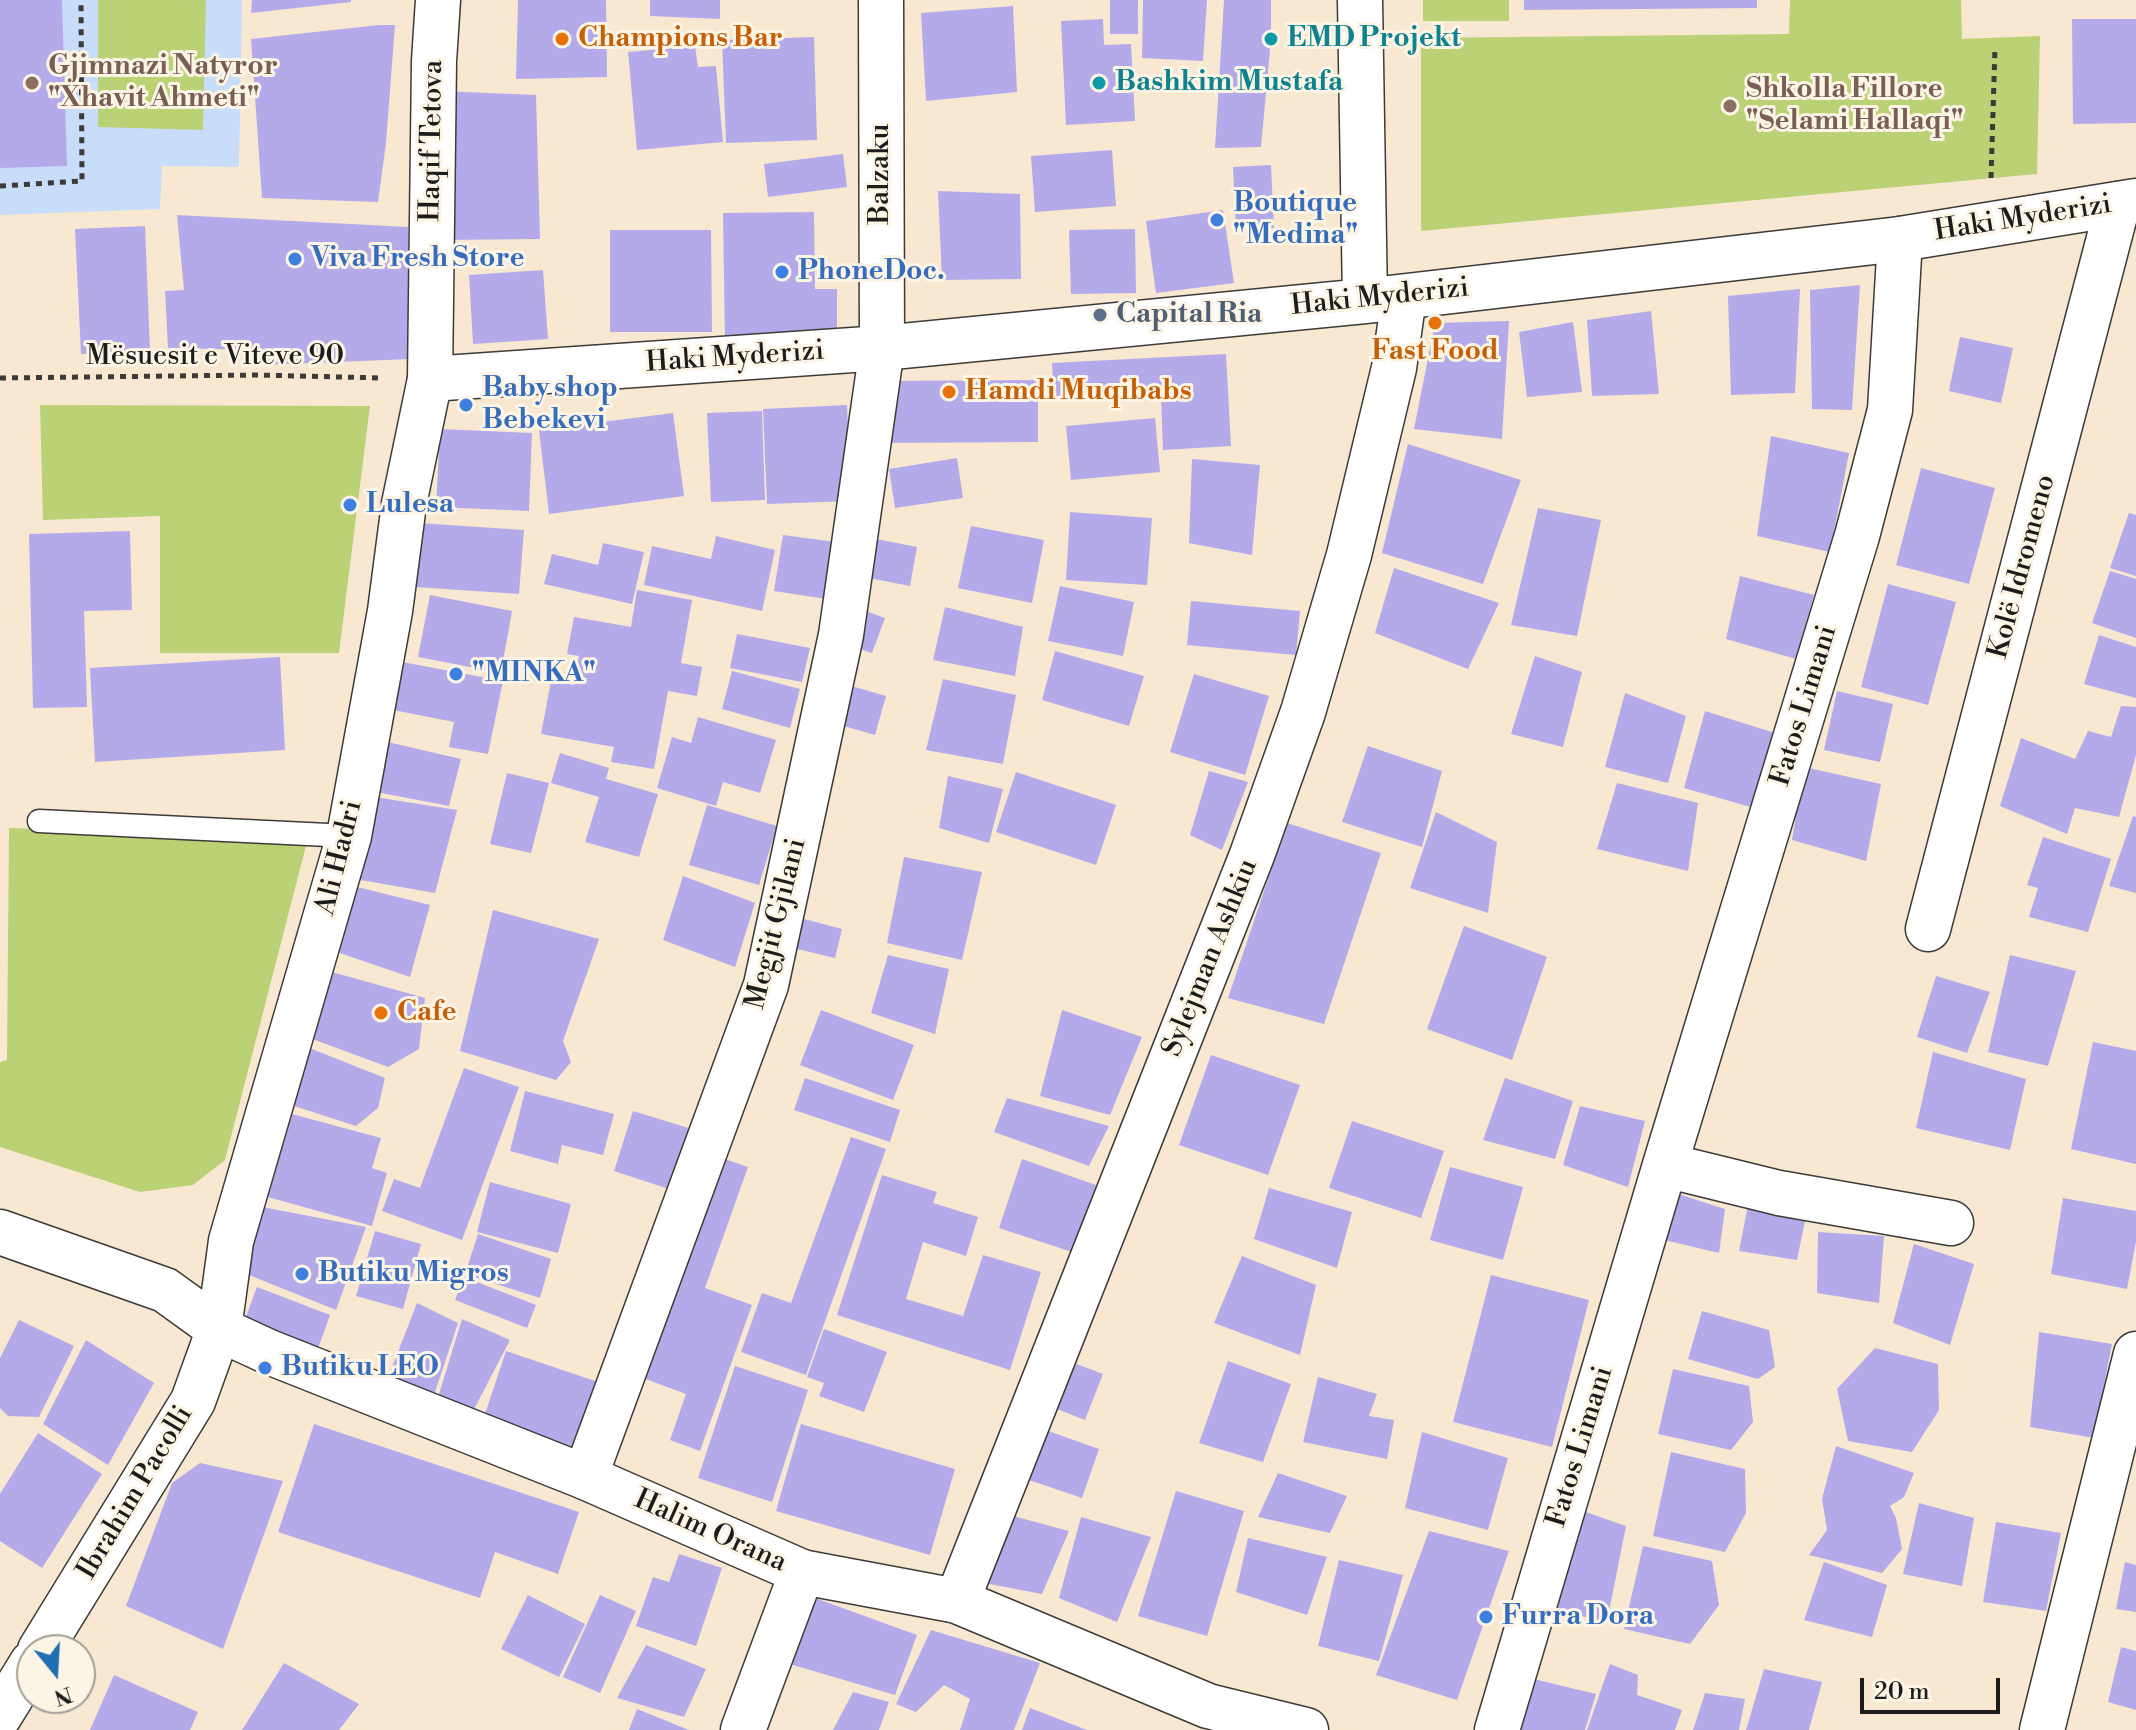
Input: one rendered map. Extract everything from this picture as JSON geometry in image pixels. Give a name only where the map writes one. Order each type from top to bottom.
[{"type":"street","name":"Haqif Tetova","points":[[430,379],[434,61],[438,0]]},
{"type":"street","name":"Balzaku","points":[[881,0],[882,348]]},
{"type":"street","name":"Sylejman Ashkiu","points":[[957,1601],[1252,855],[1303,712],[1352,541],[1394,368],[1384,299],[1360,0]]},
{"type":"street","name":"Haki Myderizi","points":[[430,379],[882,348],[1384,299],[1900,239],[2127,203]]},
{"type":"street","name":"Kolë Idromeno","points":[[1928,929],[2127,203]]},
{"type":"street","name":"Fatos Limani","points":[[1497,1730],[1857,536],[1890,410],[1900,239]]},
{"type":"street","name":"Megjit Gjilani","points":[[585,1477],[766,985],[841,635],[882,348]]},
{"type":"street","name":"Ali Hadri","points":[[219,1329],[231,1241],[349,836],[390,611],[404,504],[430,379]]},
{"type":"street","points":[[1665,1165],[1779,1193],[1951,1223]]},
{"type":"street","name":"Halim Orana","points":[[0,1232],[165,1290],[219,1329],[269,1352],[585,1477],[802,1572],[957,1601],[1205,1718],[1306,1730]]},
{"type":"street","name":"Ibrahim Pacolli","points":[[50,1634],[193,1401],[219,1329]]},
{"type":"street","points":[[2042,1730],[2136,1354]]},
{"type":"street","points":[[743,1730],[802,1572]]},
{"type":"street","points":[[0,1715],[16,1689]]},
{"type":"lane","points":[[39,821],[349,836]]},
{"type":"path","points":[[0,186],[82,181],[81,0]]},
{"type":"path","points":[[1991,224],[1995,47]]},
{"type":"path","name":"Mësuesit e Viteve 90","points":[[0,378],[257,375],[430,379]]},
{"type":"shaded area","points":[[0,0],[242,0],[239,167],[162,166],[160,209],[0,215]]},
{"type":"green space","points":[[98,0],[206,0],[203,130],[98,127]]},
{"type":"green space","points":[[1423,0],[1509,0],[1509,21],[1423,21]]},
{"type":"green space","name":"Shkolla Fillore \"Selami Hallaqi\"","points":[[1790,0],[1961,0],[1962,39],[2040,36],[2037,174],[1421,231],[1421,38],[1789,34]]},
{"type":"green space","points":[[40,405],[370,406],[339,653],[160,653],[160,516],[43,520]]},
{"type":"green space","points":[[9,828],[308,838],[225,1160],[193,1185],[140,1192],[0,1147],[0,1062],[7,1060]]},
{"type":"building","name":"Gjimnazi Natyror \"Xhavit Ahmeti\"","points":[[0,0],[62,0],[67,166],[0,168]]},
{"type":"building","points":[[252,0],[351,0],[351,2],[251,13]]},
{"type":"building","name":"Champions Bar","points":[[518,0],[606,0],[607,77],[516,79]]},
{"type":"building","points":[[650,0],[720,0],[720,19],[650,16]]},
{"type":"building","points":[[1110,0],[1138,0],[1138,34],[1110,34]]},
{"type":"building","points":[[1143,0],[1207,0],[1203,61],[1142,58]]},
{"type":"building","points":[[1224,0],[1271,0],[1271,39],[1261,147],[1215,148]]},
{"type":"building","name":"Shkolla Fillore \"Selami Hallaqi\"","points":[[1524,0],[1757,0],[1757,8],[1524,10]]},
{"type":"building","points":[[1013,6],[1017,92],[926,101],[921,13]]},
{"type":"building","name":"Bashkim Mustafa","points":[[1103,19],[1104,45],[1131,44],[1135,121],[1066,125],[1061,21]]},
{"type":"building","points":[[2072,19],[2136,19],[2136,123],[2073,124]]},
{"type":"building","points":[[395,25],[378,202],[262,198],[251,39]]},
{"type":"building","points":[[814,37],[817,140],[726,143],[722,40]]},
{"type":"building","points":[[695,46],[698,67],[716,66],[723,142],[637,150],[628,52]]},
{"type":"building","points":[[441,91],[536,95],[540,239],[442,240]]},
{"type":"building","points":[[1112,150],[1116,206],[1035,212],[1031,156]]},
{"type":"building","points":[[843,154],[847,187],[768,197],[764,164]]},
{"type":"building","points":[[1271,165],[1274,228],[1236,230],[1233,167]]},
{"type":"building","points":[[938,191],[1020,194],[1021,279],[942,280]]},
{"type":"building","points":[[1223,210],[1234,283],[1156,293],[1146,221]]},
{"type":"building","points":[[814,212],[815,289],[837,289],[837,342],[725,343],[723,213]]},
{"type":"building","name":"Viva Fresh Store","points":[[177,215],[408,227],[412,359],[258,365],[255,350],[168,348],[165,291],[184,290]]},
{"type":"building","points":[[145,226],[150,351],[81,354],[75,229]]},
{"type":"building","points":[[1135,229],[1136,293],[1071,294],[1069,230]]},
{"type":"building","points":[[610,230],[711,230],[712,332],[610,332]]},
{"type":"building","points":[[543,270],[548,339],[473,344],[469,275]]},
{"type":"building","points":[[1860,285],[1852,410],[1812,409],[1810,290]]},
{"type":"building","points":[[1800,289],[1795,393],[1731,395],[1728,296]]},
{"type":"building","points":[[1651,311],[1659,394],[1592,396],[1587,320]]},
{"type":"building","points":[[1509,321],[1502,439],[1414,429],[1435,323]]},
{"type":"building","points":[[1573,322],[1582,392],[1527,397],[1519,332]]},
{"type":"building","points":[[1960,337],[2013,348],[2001,403],[1949,391]]},
{"type":"building","points":[[1226,354],[1231,446],[1163,450],[1161,396],[1054,401],[1052,363]]},
{"type":"building","points":[[1038,380],[1038,442],[880,443],[879,381]]},
{"type":"building","points":[[847,405],[851,501],[767,504],[763,409]]},
{"type":"building","points":[[762,411],[765,500],[711,502],[707,413]]},
{"type":"building","points":[[673,413],[684,496],[549,514],[539,430]]},
{"type":"building","points":[[1155,418],[1160,472],[1071,480],[1066,426]]},
{"type":"building","points":[[440,429],[532,433],[529,511],[436,507]]},
{"type":"building","points":[[1771,436],[1849,453],[1830,552],[1757,536]]},
{"type":"building","points":[[1408,444],[1521,480],[1483,584],[1382,553]]},
{"type":"building","points":[[957,458],[963,498],[895,508],[889,469]]},
{"type":"building","points":[[1192,459],[1260,465],[1252,555],[1189,543]]},
{"type":"building","points":[[1921,468],[1995,488],[1969,584],[1896,565]]},
{"type":"building","points":[[1538,508],[1601,520],[1577,636],[1511,625]]},
{"type":"building","points":[[1070,512],[1152,518],[1147,585],[1066,580]]},
{"type":"building","points":[[2129,513],[2136,515],[2136,576],[2110,568]]},
{"type":"building","points":[[419,523],[524,530],[519,594],[415,587]]},
{"type":"building","points":[[971,526],[1044,540],[1032,603],[958,588]]},
{"type":"building","points":[[130,531],[132,610],[84,611],[87,707],[33,708],[29,534]]},
{"type":"building","points":[[783,535],[835,542],[826,599],[774,591]]},
{"type":"building","points":[[716,536],[775,550],[762,611],[644,585],[652,546],[711,559]]},
{"type":"building","points":[[871,538],[917,547],[910,586],[864,577]]},
{"type":"building","points":[[603,543],[644,552],[632,604],[544,584],[552,554],[598,565]]},
{"type":"building","points":[[1394,568],[1499,603],[1468,669],[1375,633]]},
{"type":"building","points":[[2110,571],[2136,579],[2136,638],[2092,623]]},
{"type":"building","points":[[1740,576],[1814,595],[1796,659],[1726,639]]},
{"type":"building","points":[[1888,584],[1956,602],[1928,705],[1861,687]]},
{"type":"building","points":[[1060,586],[1134,602],[1123,656],[1048,641]]},
{"type":"building","points":[[637,590],[692,600],[681,663],[702,667],[697,696],[668,691],[654,769],[611,762],[614,747],[541,734],[551,681],[574,685],[579,656],[567,654],[574,617],[631,627]]},
{"type":"building","points":[[430,595],[512,611],[501,673],[418,657]]},
{"type":"building","points":[[1191,601],[1300,611],[1296,655],[1187,645]]},
{"type":"building","points":[[945,607],[1023,627],[1015,676],[933,660]]},
{"type":"building","points":[[858,608],[885,618],[872,653],[845,644]]},
{"type":"building","points":[[737,634],[810,648],[802,682],[730,668]]},
{"type":"building","points":[[2099,635],[2136,647],[2136,698],[2084,684]]},
{"type":"building","points":[[1055,651],[1144,676],[1129,726],[1042,700]]},
{"type":"building","points":[[1535,656],[1582,672],[1563,747],[1511,734]]},
{"type":"building","points":[[280,657],[285,750],[95,762],[90,668]]},
{"type":"building","points":[[397,661],[503,681],[488,754],[449,747],[454,722],[388,709]]},
{"type":"building","points":[[732,671],[800,689],[790,728],[722,709]]},
{"type":"building","points":[[1194,674],[1269,696],[1245,775],[1170,752]]},
{"type":"building","points":[[943,679],[1016,695],[1003,764],[926,750]]},
{"type":"building","points":[[841,683],[886,696],[875,735],[830,722]]},
{"type":"building","points":[[1837,691],[1893,704],[1880,762],[1824,750]]},
{"type":"building","points":[[1625,693],[1686,716],[1668,783],[1605,767]]},
{"type":"building","points":[[2121,706],[2136,707],[2136,755],[2119,817],[2075,808],[2067,834],[2000,806],[2021,738],[2075,759],[2088,731],[2111,737]]},
{"type":"building","points":[[1705,711],[1775,733],[1754,808],[1684,788]]},
{"type":"building","points":[[698,717],[776,740],[760,793],[723,782],[716,806],[657,788],[672,737],[691,743]]},
{"type":"building","points":[[379,740],[461,759],[449,806],[366,790]]},
{"type":"building","points":[[1368,746],[1442,771],[1422,847],[1342,822]]},
{"type":"building","points":[[560,753],[609,768],[606,779],[658,794],[639,857],[585,842],[599,797],[551,783]]},
{"type":"building","points":[[1804,767],[1881,784],[1866,861],[1792,840]]},
{"type":"building","points":[[1209,771],[1248,782],[1222,850],[1190,835]]},
{"type":"building","points":[[1016,772],[1116,805],[1096,865],[996,832]]},
{"type":"building","points":[[507,773],[549,783],[531,853],[490,844]]},
{"type":"building","points":[[948,776],[1003,789],[989,843],[939,828]]},
{"type":"building","points":[[1617,783],[1698,803],[1688,871],[1597,849]]},
{"type":"building","points":[[362,795],[457,810],[435,893],[349,878]]},
{"type":"building","points":[[707,805],[777,826],[759,885],[689,865]]},
{"type":"building","points":[[1436,812],[1497,842],[1488,913],[1410,888]]},
{"type":"building","points":[[2133,816],[2136,817],[2136,893],[2109,886]]},
{"type":"building","points":[[1287,823],[1381,853],[1324,1024],[1228,998]]},
{"type":"building","points":[[2043,837],[2111,859],[2088,932],[2029,917],[2038,888],[2027,885]]},
{"type":"building","points":[[904,857],[982,872],[962,960],[887,943]]},
{"type":"building","points":[[683,876],[755,903],[735,967],[663,940]]},
{"type":"building","points":[[341,883],[430,905],[410,977],[331,950]]},
{"type":"building","points":[[493,910],[599,939],[563,1041],[571,1062],[556,1080],[460,1051]]},
{"type":"building","points":[[797,917],[842,929],[835,958],[789,947]]},
{"type":"building","points":[[1464,926],[1547,957],[1512,1060],[1427,1029]]},
{"type":"building","points":[[888,955],[949,969],[935,1034],[871,1013]]},
{"type":"building","points":[[2010,955],[2076,971],[2048,1066],[1988,1052]]},
{"type":"building","points":[[332,972],[425,998],[419,1049],[388,1067],[307,1037]]},
{"type":"building","points":[[1936,976],[1990,992],[1967,1053],[1917,1037]]},
{"type":"building","points":[[821,1010],[914,1045],[893,1100],[800,1065]]},
{"type":"building","points":[[1062,1010],[1142,1037],[1110,1115],[1040,1096]]},
{"type":"building","points":[[2093,1042],[2136,1051],[2136,1164],[2071,1149]]},
{"type":"building","points":[[307,1047],[385,1078],[378,1108],[356,1126],[288,1104]]},
{"type":"building","points":[[1933,1052],[2026,1079],[2010,1150],[1916,1128]]},
{"type":"building","points":[[1211,1055],[1300,1085],[1268,1175],[1179,1145]]},
{"type":"building","points":[[464,1068],[519,1087],[462,1240],[382,1211],[394,1179],[420,1188]]},
{"type":"building","points":[[805,1078],[900,1110],[890,1142],[794,1110]]},
{"type":"building","points":[[1505,1078],[1573,1101],[1555,1159],[1483,1140]]},
{"type":"building","points":[[525,1091],[614,1114],[603,1155],[562,1145],[558,1164],[510,1151]]},
{"type":"building","points":[[1007,1098],[1109,1126],[1089,1166],[994,1132]]},
{"type":"building","points":[[1580,1106],[1645,1121],[1628,1187],[1563,1165]]},
{"type":"building","points":[[633,1111],[695,1130],[675,1191],[614,1171]]},
{"type":"building","points":[[292,1114],[381,1138],[372,1168],[387,1173],[372,1226],[268,1197]]},
{"type":"building","points":[[1352,1121],[1444,1151],[1421,1218],[1329,1188]]},
{"type":"building","points":[[851,1137],[886,1149],[806,1375],[741,1352],[762,1293],[791,1303]]},
{"type":"building","points":[[710,1154],[748,1167],[705,1288],[752,1305],[700,1451],[670,1440],[686,1394],[632,1374]]},
{"type":"building","points":[[1022,1159],[1096,1185],[1072,1252],[999,1228]]},
{"type":"building","points":[[1450,1167],[1523,1187],[1503,1260],[1430,1240]]},
{"type":"building","points":[[882,1175],[937,1192],[933,1203],[978,1217],[966,1256],[923,1242],[906,1299],[963,1316],[983,1255],[1041,1272],[1010,1370],[837,1315]]},
{"type":"building","points":[[490,1182],[571,1204],[558,1253],[477,1232]]},
{"type":"building","points":[[1269,1188],[1352,1212],[1337,1268],[1254,1239]]},
{"type":"building","points":[[1672,1192],[1725,1209],[1719,1253],[1660,1239]]},
{"type":"building","points":[[2063,1198],[2136,1211],[2136,1242],[2127,1289],[2051,1274]]},
{"type":"building","points":[[247,1204],[366,1227],[336,1310],[234,1269]]},
{"type":"building","points":[[1748,1205],[1806,1216],[1797,1260],[1739,1251]]},
{"type":"building","points":[[375,1231],[421,1244],[403,1309],[356,1296]]},
{"type":"building","points":[[1818,1232],[1884,1236],[1879,1303],[1817,1293]]},
{"type":"building","points":[[478,1234],[551,1259],[540,1298],[465,1274]]},
{"type":"building","points":[[1914,1244],[1974,1264],[1950,1345],[1893,1323]]},
{"type":"building","points":[[1242,1256],[1316,1285],[1300,1355],[1214,1323]]},
{"type":"building","points":[[1491,1275],[1589,1300],[1552,1447],[1453,1422]]},
{"type":"building","points":[[464,1277],[536,1305],[527,1328],[455,1300]]},
{"type":"building","points":[[257,1287],[330,1315],[315,1357],[241,1330]]},
{"type":"building","points":[[417,1303],[458,1323],[433,1398],[386,1383]]},
{"type":"building","points":[[1702,1311],[1769,1330],[1775,1367],[1758,1379],[1688,1359]]},
{"type":"building","points":[[462,1319],[510,1340],[471,1415],[435,1407]]},
{"type":"building","points":[[19,1320],[74,1346],[39,1417],[8,1416],[0,1408],[0,1358]]},
{"type":"building","points":[[824,1329],[887,1352],[864,1412],[819,1396],[824,1383],[807,1377]]},
{"type":"building","points":[[2039,1332],[2112,1344],[2094,1438],[2030,1427]]},
{"type":"building","points":[[86,1340],[154,1383],[108,1465],[43,1424]]},
{"type":"building","points":[[1875,1348],[1938,1364],[1939,1410],[1912,1452],[1848,1441],[1837,1389]]},
{"type":"building","points":[[506,1351],[601,1383],[577,1452],[483,1420]]},
{"type":"building","points":[[1066,1360],[1103,1374],[1085,1420],[1047,1405]]},
{"type":"building","points":[[1228,1361],[1291,1384],[1263,1462],[1199,1443]]},
{"type":"building","points":[[735,1366],[808,1390],[772,1502],[698,1478]]},
{"type":"building","points":[[1673,1369],[1749,1386],[1753,1422],[1731,1450],[1658,1434]]},
{"type":"building","points":[[1318,1377],[1377,1394],[1369,1416],[1394,1420],[1387,1459],[1303,1442]]},
{"type":"building","points":[[314,1424],[579,1512],[558,1574],[495,1552],[480,1598],[278,1532]]},
{"type":"building","points":[[801,1424],[955,1469],[930,1555],[776,1511]]},
{"type":"building","points":[[1037,1427],[1099,1449],[1082,1498],[1020,1477]]},
{"type":"building","points":[[1422,1432],[1508,1458],[1488,1530],[1405,1508]]},
{"type":"building","points":[[38,1433],[102,1474],[42,1568],[0,1541],[0,1494]]},
{"type":"building","points":[[1836,1446],[1914,1473],[1904,1497],[1890,1506],[1896,1518],[1902,1549],[1882,1573],[1809,1555],[1827,1530],[1822,1499]]},
{"type":"building","points":[[1671,1452],[1745,1469],[1746,1513],[1725,1552],[1653,1536]]},
{"type":"building","points":[[200,1463],[283,1481],[223,1649],[126,1606],[172,1483]]},
{"type":"building","points":[[1278,1473],[1347,1496],[1330,1533],[1258,1517]]},
{"type":"building","points":[[1176,1491],[1244,1511],[1207,1636],[1138,1616]]},
{"type":"building","points":[[1919,1503],[1974,1518],[1962,1586],[1903,1574]]},
{"type":"building","points":[[1577,1509],[1626,1526],[1607,1622],[1555,1610]]},
{"type":"building","points":[[1002,1513],[1069,1531],[1042,1594],[984,1583]]},
{"type":"building","points":[[1081,1517],[1151,1537],[1117,1622],[1059,1598]]},
{"type":"building","points":[[1996,1522],[2061,1533],[2046,1611],[1983,1602]]},
{"type":"building","points":[[1429,1531],[1509,1551],[1457,1700],[1376,1675]]},
{"type":"building","points":[[1248,1538],[1327,1557],[1307,1615],[1236,1592]]},
{"type":"building","points":[[1643,1546],[1712,1561],[1719,1605],[1690,1644],[1624,1629]]},
{"type":"building","points":[[679,1554],[722,1568],[696,1646],[636,1626],[653,1577],[669,1582]]},
{"type":"building","points":[[1339,1560],[1403,1575],[1379,1661],[1318,1646]]},
{"type":"building","points":[[1824,1562],[1887,1585],[1872,1637],[1804,1620]]},
{"type":"building","points":[[2125,1562],[2136,1565],[2136,1612],[2116,1609]]},
{"type":"building","points":[[804,1594],[917,1635],[895,1695],[776,1660]]},
{"type":"building","points":[[528,1595],[585,1624],[559,1677],[501,1649]]},
{"type":"building","points":[[600,1595],[636,1611],[600,1693],[563,1677]]},
{"type":"building","points":[[931,1630],[1040,1663],[1014,1730],[960,1730],[970,1699],[944,1685],[916,1712],[896,1704]]},
{"type":"building","points":[[646,1645],[706,1669],[684,1717],[617,1698]]},
{"type":"building","points":[[2121,1647],[2136,1651],[2136,1710],[2108,1702]]},
{"type":"building","points":[[284,1663],[359,1704],[339,1730],[242,1730]]},
{"type":"building","points":[[1610,1664],[1638,1675],[1637,1695],[1682,1710],[1675,1730],[1587,1730]]},
{"type":"building","points":[[1764,1669],[1822,1682],[1809,1730],[1746,1730]]},
{"type":"building","points":[[114,1675],[198,1712],[190,1730],[90,1730]]},
{"type":"building","points":[[1517,1675],[1596,1694],[1585,1730],[1505,1730]]},
{"type":"building","points":[[853,1692],[889,1702],[879,1730],[833,1730]]},
{"type":"building","points":[[1705,1693],[1745,1699],[1739,1730],[1693,1730]]},
{"type":"building","points":[[1030,1708],[1087,1730],[1022,1730]]},
{"type":"building","points":[[637,1709],[689,1730],[629,1730]]},
{"type":"place","name":"Champions Bar","points":[[562,39]]},
{"type":"place","name":"EMD Projekt","points":[[1271,39]]},
{"type":"place","name":"Gjimnazi Natyror \"Xhavit Ahmeti\"","points":[[32,83]]},
{"type":"place","name":"Bashkim Mustafa","points":[[1099,83]]},
{"type":"place","name":"Shkolla Fillore \"Selami Hallaqi\"","points":[[1730,106]]},
{"type":"place","name":"Boutique \"Medina\"","points":[[1217,220]]},
{"type":"place","name":"Viva Fresh Store","points":[[295,259]]},
{"type":"place","name":"PhoneDoc.","points":[[782,272]]},
{"type":"place","name":"Capital Ria","points":[[1100,315]]},
{"type":"place","name":"Fast Food","points":[[1435,323]]},
{"type":"place","name":"Hamdi Muqibabs","points":[[949,392]]},
{"type":"place","name":"Baby shop Bebekevi","points":[[466,405]]},
{"type":"place","name":"Lulesa","points":[[350,505]]},
{"type":"place","name":"\"MINKA\"","points":[[456,674]]},
{"type":"place","name":"Cafe","points":[[381,1013]]},
{"type":"place","name":"Butiku Migros","points":[[302,1274]]},
{"type":"place","name":"Butiku LEO","points":[[265,1368]]},
{"type":"place","name":"Furra Dora","points":[[1486,1617]]}]
